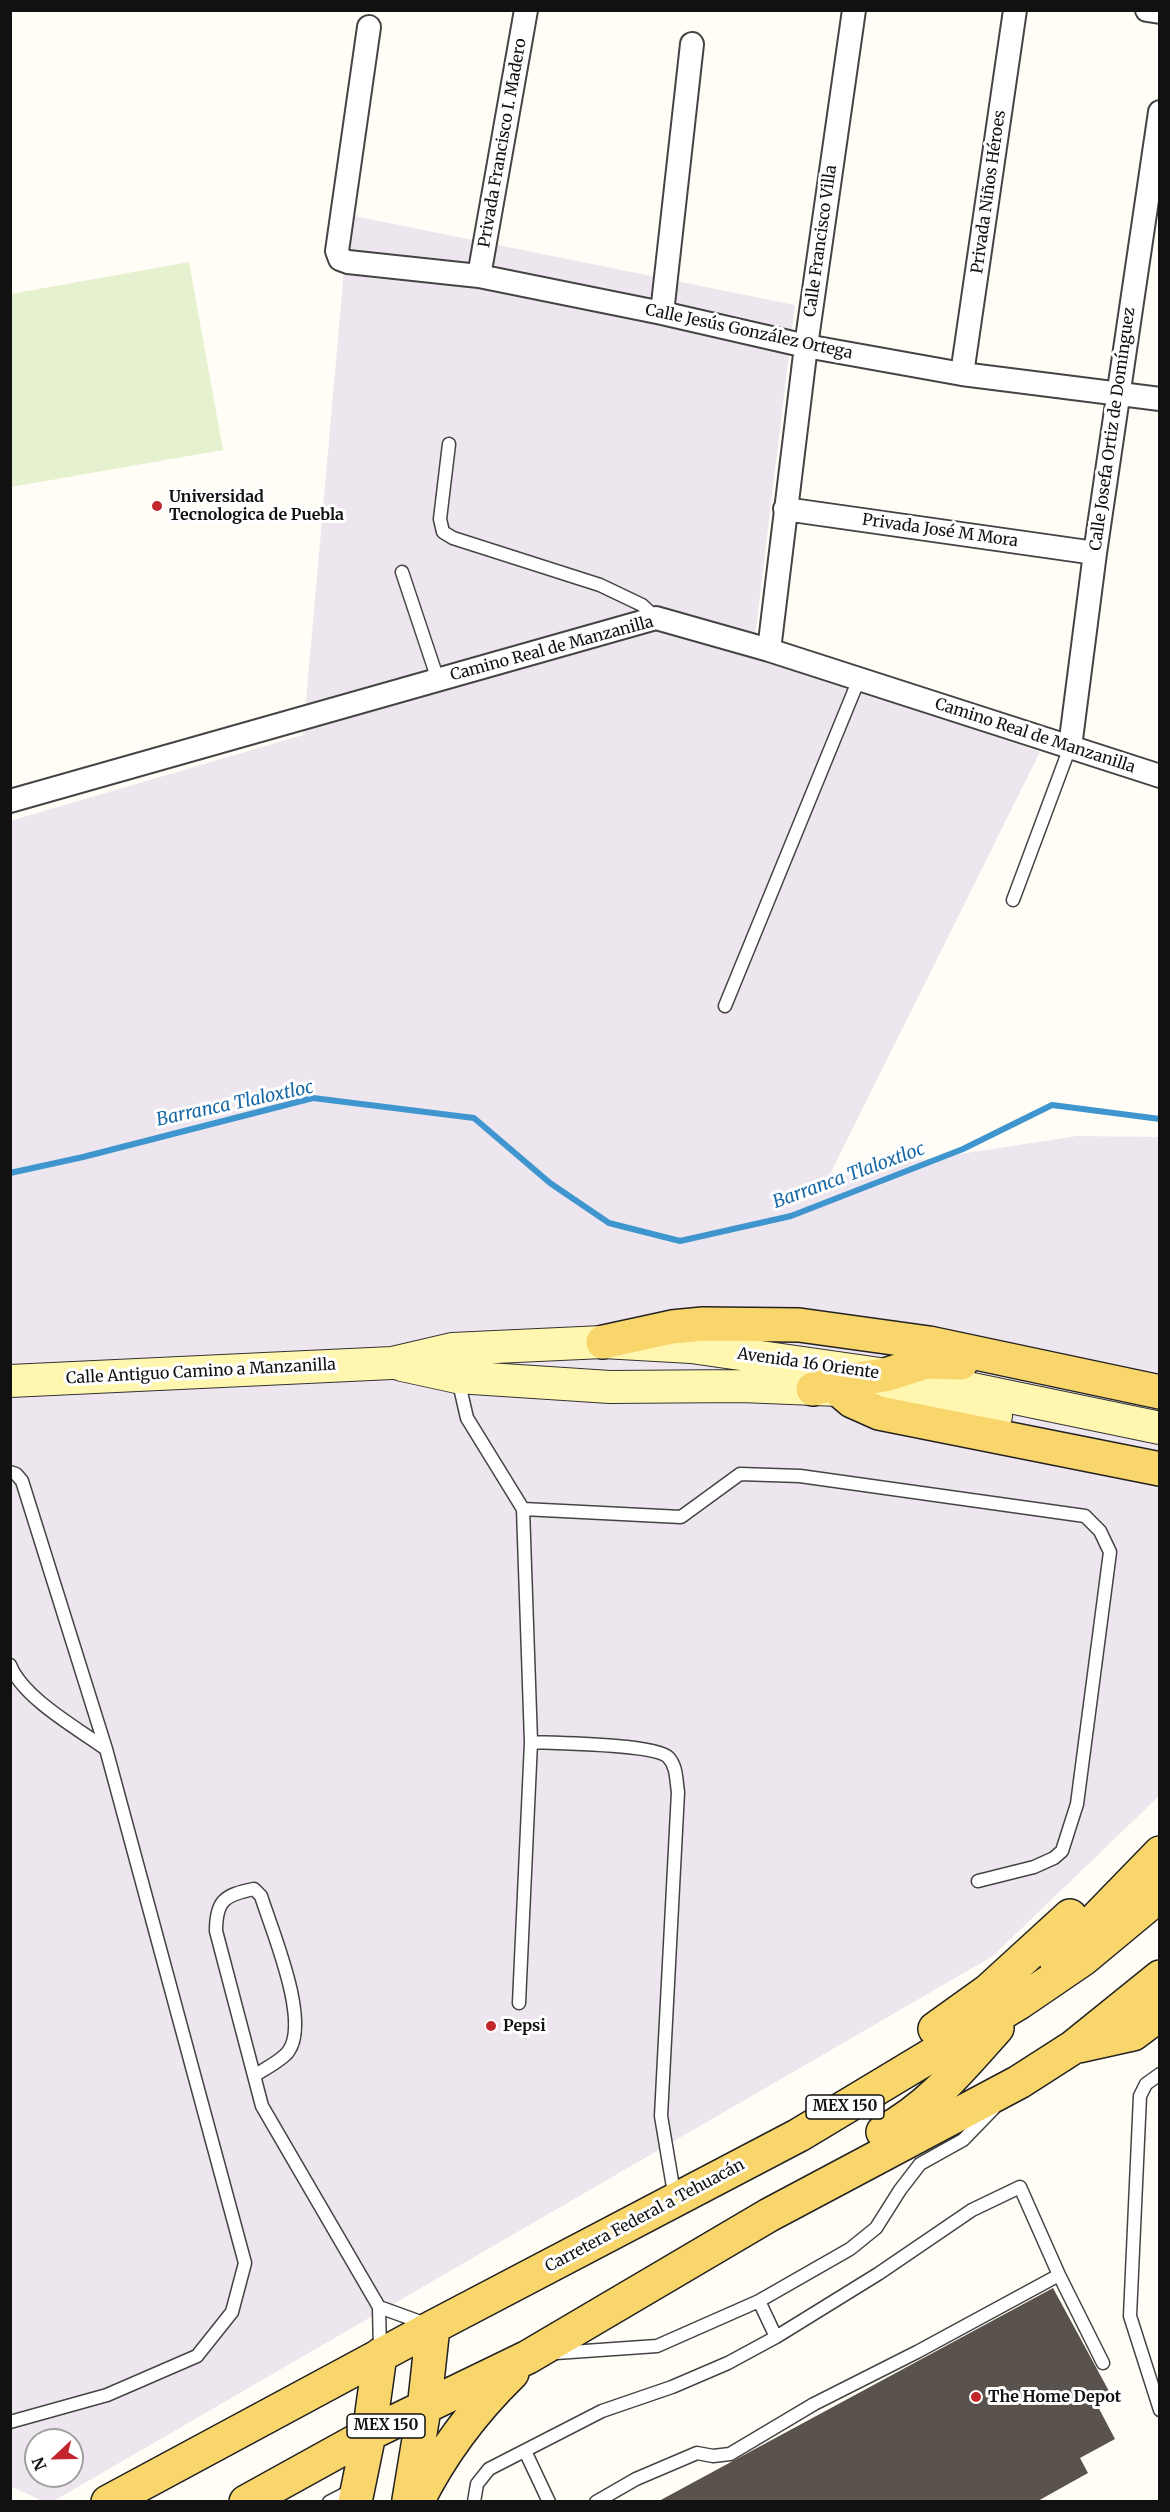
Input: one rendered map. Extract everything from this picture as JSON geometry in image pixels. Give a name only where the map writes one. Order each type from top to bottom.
[{"type":"main road","points":[[603,1342],[672,1327],[703,1324],[799,1325],[929,1343],[1160,1392]]},
{"type":"main road","name":"Avenida 16 Oriente","points":[[455,1363],[603,1342],[691,1347],[943,1383],[1160,1428]]},
{"type":"main road","name":"Calle Antiguo Camino a Manzanilla","points":[[10,1381],[392,1362],[455,1363]]},
{"type":"main road","points":[[826,1390],[849,1380],[885,1375],[926,1362],[976,1364],[1160,1404]]},
{"type":"main road","name":"Avenida 16 Oriente","points":[[455,1363],[610,1387],[741,1386],[826,1390],[961,1409],[1160,1450]]},
{"type":"main road","points":[[826,1390],[879,1413],[1160,1469]]},
{"type":"main road","points":[[834,2114],[859,2084],[962,2012],[1014,1970],[1160,1829]]},
{"type":"main road","points":[[769,2215],[822,2171],[905,2120],[930,2100],[1088,1925],[1160,1853]]},
{"type":"main road","name":"Carretera Federal a Tehuacán","points":[[108,2502],[380,2355],[799,2135],[1020,2002],[1083,1959],[1160,1895]]},
{"type":"main road","name":"MEX 150","points":[[246,2502],[278,2494],[369,2434],[528,2357],[769,2215],[1020,2082],[1072,2048],[1160,1977]]},
{"type":"main road","points":[[1072,2048],[1133,2034],[1160,2014]]},
{"type":"main road","points":[[408,2502],[424,2409],[433,2327]]},
{"type":"main road","points":[[356,2494],[369,2434],[380,2355]]},
{"type":"main road","points":[[417,2502],[437,2467],[478,2410],[528,2357]]},
{"type":"street","name":"Privada Francisco I. Madero","points":[[479,276],[526,10]]},
{"type":"street","name":"Calle Francisco Villa","points":[[769,650],[806,346],[854,10]]},
{"type":"street","name":"Privada Niños Héroes","points":[[962,374],[1016,10]]},
{"type":"street","points":[[1147,10],[1160,12]]},
{"type":"street","name":"Calle Jesús González Ortega","points":[[369,27],[337,251],[340,259],[348,262],[479,276],[662,313],[806,346],[962,374],[1160,399]]},
{"type":"street","points":[[662,313],[692,44]]},
{"type":"street","name":"Calle Josefa Ortiz de Domínguez","points":[[1070,747],[1095,553],[1160,112]]},
{"type":"street","name":"Privada José M Mora","points":[[785,509],[1095,553]]},
{"type":"street","name":"Camino Real de Manzanilla","points":[[10,801],[656,618],[769,650],[1160,776]]},
{"type":"lane","points":[[449,444],[440,519],[443,532],[453,538],[600,585],[642,605],[656,618]]},
{"type":"lane","points":[[402,572],[438,680]]},
{"type":"lane","points":[[725,1006],[858,679]]},
{"type":"lane","points":[[1013,900],[1070,747]]},
{"type":"lane","points":[[455,1363],[467,1418],[523,1509],[531,1742],[519,2003]]},
{"type":"lane","points":[[10,1472],[16,1474],[22,1481],[106,1749],[245,2263],[232,2312],[197,2356],[107,2395],[10,2422]]},
{"type":"lane","points":[[523,1509],[681,1517],[741,1474],[800,1476],[1085,1516],[1100,1531],[1110,1552],[1077,1804],[1062,1851],[1054,1858],[1034,1867],[978,1881]]},
{"type":"lane","points":[[10,1665],[27,1692],[106,1749]]},
{"type":"lane","points":[[531,1742],[647,1749],[667,1755],[674,1766],[678,1792],[661,2116],[675,2200]]},
{"type":"lane","points":[[254,2076],[288,2052],[296,2032],[296,2009],[261,1896],[254,1889],[237,1893],[222,1901],[216,1913],[216,1931],[254,2076],[262,2106],[379,2307],[380,2355]]},
{"type":"lane","points":[[1160,2074],[1146,2084],[1140,2096],[1130,2316],[1160,2410]]},
{"type":"lane","points":[[528,2357],[568,2351],[657,2346],[759,2301],[850,2249],[876,2228],[920,2164],[963,2140],[1020,2082]]},
{"type":"lane","points":[[474,2502],[477,2484],[489,2469],[602,2410],[672,2387],[728,2363],[776,2337],[878,2274],[972,2210],[1020,2187],[1059,2275],[1103,2363]]},
{"type":"lane","points":[[596,2502],[636,2479],[697,2453],[713,2456],[730,2454],[814,2404],[917,2352],[1059,2275]]},
{"type":"lane","points":[[759,2301],[776,2337]]},
{"type":"lane","points":[[379,2307],[433,2327]]},
{"type":"lane","points":[[525,2451],[549,2502]]},
{"type":"lane","points":[[329,2502],[356,2494]]},
{"type":"shaded area","points":[[354,216],[795,305],[753,653],[1040,752],[830,1174],[1077,1136],[1160,1137],[1159,1796],[993,1956],[84,2483],[84,2428],[24,2428],[24,2488],[76,2488],[52,2502],[43,2501],[10,2486],[10,821],[303,735],[348,225]]},
{"type":"green space","points":[[189,262],[223,450],[11,487],[11,294]]},
{"type":"building","name":"The Home Depot","points":[[1053,2288],[1110,2393],[1095,2401],[1115,2439],[1080,2458],[1088,2473],[1036,2502],[657,2502]]},
{"type":"waterway","name":"Barranca Tlaloxtloc","points":[[10,1173],[83,1157],[313,1098],[474,1118],[550,1183],[609,1223],[680,1241],[791,1216],[963,1149],[1052,1105],[1160,1119]]},
{"type":"place","name":"Universidad Tecnologica de Puebla","points":[[157,506]]},
{"type":"place","name":"Pepsi","points":[[491,2026]]},
{"type":"place","name":"The Home Depot","points":[[976,2397]]}]
